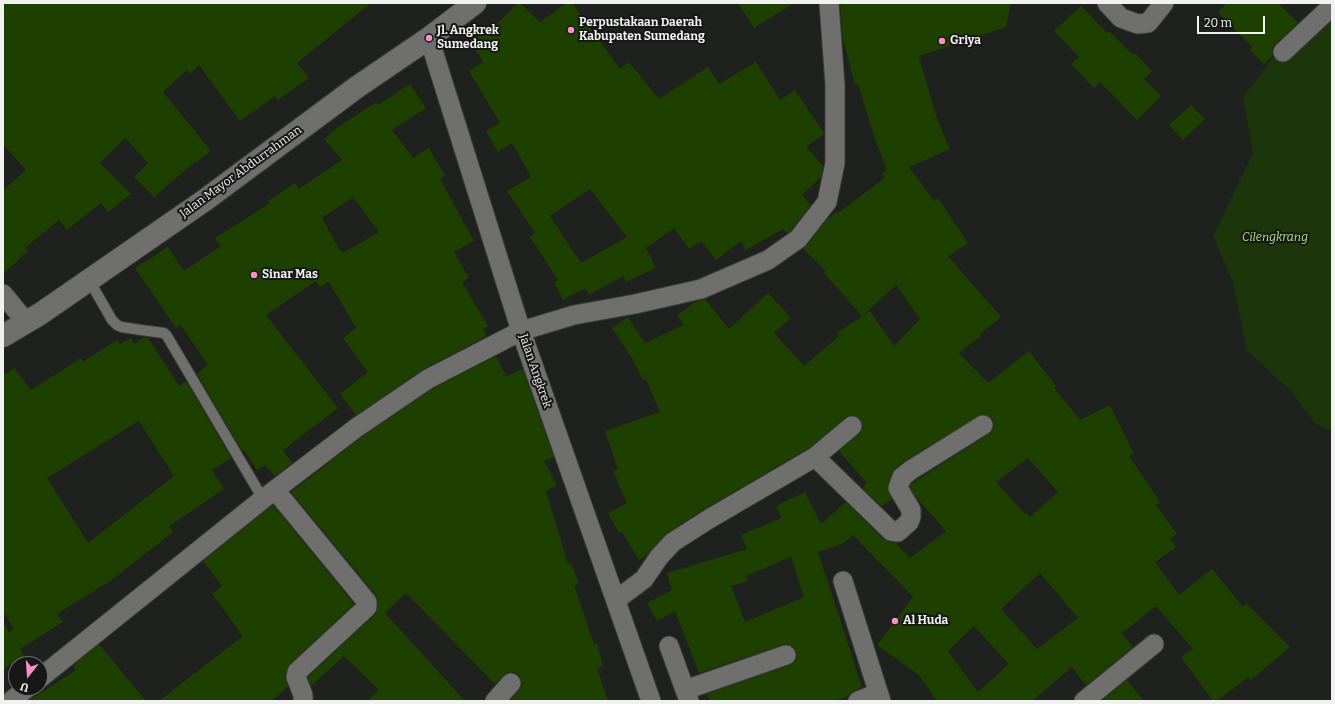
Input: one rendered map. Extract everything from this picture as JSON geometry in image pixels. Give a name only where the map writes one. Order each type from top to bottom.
[{"type":"main road","name":"Jalan Mayor Abdurrahman","points":[[3,336],[89,280],[205,200],[357,87],[430,38],[475,3]]},
{"type":"street","points":[[48,672],[269,495],[356,428],[428,379],[520,331],[574,315],[635,304],[701,289],[768,260],[798,239],[827,202],[835,163],[835,85],[829,3]]},
{"type":"street","points":[[1107,3],[1120,18],[1138,24],[1148,23],[1164,3]]},
{"type":"street","points":[[1283,52],[1332,6]]},
{"type":"street","name":"Jalan Angkrek","points":[[430,38],[520,331],[651,701]]},
{"type":"street","points":[[3,294],[26,322]]},
{"type":"street","points":[[815,457],[891,531],[898,532],[909,522],[911,517],[911,510],[898,488],[902,477],[983,425]]},
{"type":"street","points":[[616,600],[644,579],[658,557],[673,542],[709,519],[815,457],[852,426]]},
{"type":"street","points":[[269,495],[367,602],[366,607],[297,672],[296,677],[303,695],[303,701]]},
{"type":"street","points":[[843,581],[880,697],[858,701]]},
{"type":"street","points":[[1084,701],[1154,644]]},
{"type":"street","points":[[669,646],[687,696],[786,655]]},
{"type":"street","points":[[495,701],[511,683]]},
{"type":"lane","points":[[89,280],[112,320],[121,327],[164,333],[167,336],[269,495]]},
{"type":"green space","name":"Cilengkrang","points":[[1332,3],[1332,431],[1315,424],[1293,393],[1247,350],[1233,283],[1213,236],[1253,153],[1243,97],[1276,54]]},
{"type":"building","points":[[3,3],[371,3],[297,63],[309,78],[278,100],[275,96],[240,121],[199,65],[190,74],[187,70],[163,92],[211,151],[197,162],[196,161],[154,197],[134,177],[148,163],[125,138],[100,163],[131,194],[108,212],[101,203],[67,230],[59,220],[25,248],[28,251],[3,274],[3,190],[26,170],[3,144]]},
{"type":"building","points":[[518,3],[520,3],[540,22],[567,3],[572,3],[620,69],[629,62],[659,99],[708,67],[719,84],[756,62],[780,100],[795,90],[824,133],[806,147],[823,166],[821,177],[802,195],[811,205],[787,233],[783,229],[746,250],[741,241],[716,260],[701,241],[689,249],[674,228],[646,248],[656,268],[626,282],[623,276],[589,295],[585,288],[563,300],[554,282],[558,280],[530,237],[535,233],[507,191],[531,177],[512,143],[498,152],[486,131],[500,123],[469,71],[483,62],[469,39],[499,22]],"holes":[[[590,189],[627,237],[581,263],[550,216]]]},
{"type":"building","points":[[738,3],[794,3],[754,28]]},
{"type":"building","points":[[840,3],[1011,3],[1006,27],[919,56],[937,119],[950,149],[909,167],[934,201],[938,198],[968,243],[948,256],[1001,317],[980,334],[981,336],[959,353],[988,383],[1029,351],[1056,386],[1054,388],[1080,420],[1110,405],[1134,454],[1129,456],[1160,502],[1156,505],[1177,534],[1170,539],[1176,547],[1155,562],[1179,595],[1212,569],[1243,607],[1246,603],[1290,647],[1251,680],[1248,677],[1217,701],[1213,701],[1181,657],[1193,649],[1156,606],[1122,633],[1133,647],[1086,685],[1072,667],[1032,701],[937,701],[919,675],[877,645],[913,597],[853,535],[844,543],[818,552],[862,687],[848,696],[834,701],[710,701],[707,694],[790,665],[797,657],[796,651],[788,644],[782,645],[699,673],[675,611],[657,621],[647,603],[672,590],[667,573],[747,549],[741,535],[782,518],[776,506],[805,492],[821,524],[846,502],[883,539],[896,543],[910,558],[946,531],[915,496],[910,487],[911,484],[993,430],[994,424],[992,419],[983,414],[905,461],[895,468],[892,473],[887,489],[892,499],[882,506],[862,488],[867,483],[839,451],[859,434],[862,429],[863,424],[860,419],[850,415],[809,448],[703,510],[667,533],[647,555],[639,560],[622,532],[619,533],[608,513],[627,503],[613,471],[618,469],[605,431],[660,412],[646,379],[643,380],[633,360],[612,328],[628,317],[645,343],[684,325],[677,315],[695,302],[705,299],[729,329],[768,293],[791,318],[774,333],[804,366],[839,336],[837,333],[870,311],[894,346],[920,319],[896,285],[862,316],[824,273],[826,271],[803,249],[826,221],[836,212],[838,213],[885,178],[882,174],[887,170],[875,139],[858,84],[855,85],[843,39]],"holes":[[[1028,458],[1058,492],[1030,517],[1026,513],[1025,514],[996,482]],[[791,557],[804,597],[745,622],[731,586],[748,581],[746,576]],[[1040,573],[1078,618],[1037,649],[1001,609]],[[974,626],[1009,664],[978,692],[948,651]]]},
{"type":"building","points":[[1227,3],[1278,3],[1298,23],[1275,44],[1272,49],[1273,55],[1264,64],[1250,50],[1252,47],[1218,12]]},
{"type":"building","points":[[1081,6],[1107,33],[1109,31],[1133,55],[1135,53],[1152,71],[1144,79],[1161,96],[1137,120],[1100,82],[1094,88],[1071,64],[1079,57],[1054,31]]},
{"type":"building","points":[[410,84],[426,108],[392,130],[413,158],[429,148],[445,176],[440,179],[474,241],[454,252],[469,278],[462,282],[488,326],[483,329],[487,336],[422,370],[356,415],[340,394],[368,372],[343,338],[356,328],[329,282],[320,287],[316,281],[266,315],[338,408],[283,450],[292,463],[275,476],[265,465],[257,470],[244,450],[242,451],[197,374],[208,365],[180,324],[176,328],[135,268],[168,247],[184,271],[221,246],[215,238],[270,203],[268,201],[295,183],[299,189],[342,160],[324,139],[338,127],[376,102],[378,105]],"holes":[[[353,197],[379,232],[343,253],[341,250],[340,251],[322,218]]]},
{"type":"building","points":[[1191,105],[1205,119],[1183,140],[1169,125]]},
{"type":"building","points":[[145,337],[148,338],[179,386],[186,381],[231,458],[212,470],[224,489],[169,526],[173,532],[109,582],[57,614],[63,622],[20,649],[24,656],[8,656],[8,666],[3,669],[3,622],[9,632],[14,629],[3,611],[3,376],[14,368],[31,390],[81,358],[83,362],[117,340],[120,344],[131,338],[135,344]],"holes":[[[139,421],[174,476],[88,543],[47,478]]]},
{"type":"building","points":[[496,356],[506,376],[523,369],[554,457],[544,461],[557,485],[546,491],[568,564],[571,563],[579,583],[574,585],[594,644],[597,643],[603,666],[597,668],[608,701],[512,701],[511,700],[522,686],[522,680],[519,675],[514,672],[507,673],[495,684],[406,593],[385,613],[465,701],[367,701],[379,690],[344,656],[311,686],[308,677],[374,615],[377,611],[378,602],[376,595],[291,492],[362,437],[434,388]]},
{"type":"building","points":[[273,505],[354,604],[290,664],[285,675],[288,687],[271,701],[159,701],[243,636],[212,594],[222,586],[203,561]]},
{"type":"building","points":[[99,644],[146,701],[28,701],[36,696],[48,696],[48,688],[76,670],[73,666]]},
{"type":"building","points":[[1127,680],[1144,701],[1101,701]]},
{"type":"place","name":"Perpustakaan Daerah Kabupaten Sumedang","points":[[571,30]]},
{"type":"place","name":"Jl. Angkrek Sumedang","points":[[429,38]]},
{"type":"place","name":"Griya","points":[[942,41]]},
{"type":"place","name":"Sinar Mas","points":[[254,275]]},
{"type":"place","name":"Al Huda","points":[[895,621]]}]
